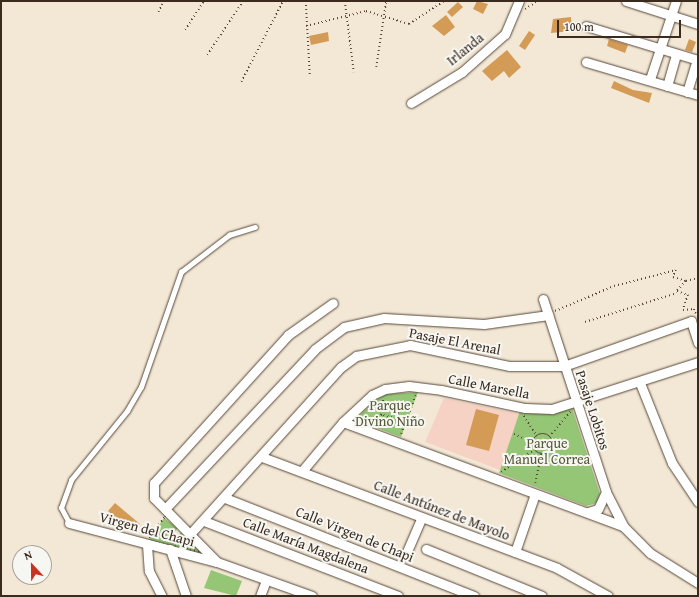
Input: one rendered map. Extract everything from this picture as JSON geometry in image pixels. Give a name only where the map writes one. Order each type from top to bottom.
[{"type":"street","name":"Irlanda","points":[[411,102],[462,72],[505,34],[517,12],[519,1]]},
{"type":"street","points":[[626,1],[698,24]]},
{"type":"street","points":[[650,80],[670,15],[676,1]]},
{"type":"street","points":[[586,26],[698,60],[687,92]]},
{"type":"street","points":[[667,86],[676,54]]},
{"type":"street","points":[[586,62],[698,95]]},
{"type":"street","name":"Pasaje Lobitos","points":[[543,299],[576,404],[606,492],[622,526]]},
{"type":"street","points":[[217,562],[154,498],[154,483],[288,335],[333,303]]},
{"type":"street","points":[[165,509],[315,349],[344,327],[384,318],[484,324],[548,315]]},
{"type":"street","name":"Pasaje El Arenal","points":[[190,534],[225,498],[341,367],[356,356],[410,345],[510,366],[564,366],[691,321],[698,343]]},
{"type":"street","name":"Calle Marsella","points":[[302,471],[343,422],[372,395],[409,386],[525,408],[552,409],[576,404],[698,362]]},
{"type":"street","points":[[640,382],[672,463],[698,502]]},
{"type":"street","points":[[343,422],[492,477],[535,490],[622,526],[650,553],[698,583]]},
{"type":"street","name":"Calle Antúnez de Mayolo","points":[[262,457],[302,471],[421,519],[557,568],[608,596]]},
{"type":"street","points":[[515,552],[535,490]]},
{"type":"street","points":[[588,512],[598,509],[606,492]]},
{"type":"street","name":"Calle Virgen de Chapi","points":[[225,498],[474,596]]},
{"type":"street","points":[[405,556],[421,519]]},
{"type":"street","name":"Calle María Magdalena","points":[[204,521],[398,596]]},
{"type":"street","name":"Virgen del Chapi","points":[[69,523],[217,562],[312,596]]},
{"type":"street","points":[[147,543],[149,571],[162,596]]},
{"type":"street","points":[[170,549],[186,596]]},
{"type":"street","name":"Calle Virgen de Chapi","points":[[426,549],[542,596]]},
{"type":"street","points":[[260,596],[266,580]]},
{"type":"lane","points":[[69,523],[61,508],[71,480],[127,411],[141,387],[181,272],[229,235],[255,227]]},
{"type":"path","points":[[158,12],[164,1]]},
{"type":"path","points":[[185,30],[204,1]]},
{"type":"path","points":[[207,55],[243,1]]},
{"type":"path","points":[[241,82],[283,1]]},
{"type":"path","points":[[306,1],[306,26],[310,75]]},
{"type":"path","points":[[345,1],[354,72]]},
{"type":"path","points":[[376,67],[385,18],[386,1]]},
{"type":"path","points":[[306,26],[346,18],[366,11],[385,18],[409,24],[444,1]]},
{"type":"path","points":[[517,12],[535,6],[538,1]]},
{"type":"path","points":[[548,315],[586,296],[640,278],[676,270],[673,277],[686,281],[698,278]]},
{"type":"path","points":[[677,293],[686,281]]},
{"type":"path","points":[[585,322],[677,293],[688,295],[683,310],[694,309]]},
{"type":"path","points":[[400,436],[416,393]]},
{"type":"path","points":[[382,398],[386,407]]},
{"type":"path","points":[[386,407],[400,409],[413,403]]},
{"type":"path","points":[[549,437],[576,404]]},
{"type":"path","points":[[365,422],[381,415],[386,407]]},
{"type":"path","points":[[381,415],[396,419],[400,409]]},
{"type":"path","points":[[522,413],[538,436],[549,437]]},
{"type":"path","points":[[514,434],[533,442]]},
{"type":"path","points":[[534,450],[533,442],[538,436]]},
{"type":"path","points":[[541,454],[552,448],[549,437]]},
{"type":"path","points":[[534,450],[541,454]]},
{"type":"path","points":[[492,477],[534,450]]},
{"type":"path","points":[[535,490],[541,454]]},
{"type":"path","points":[[165,516],[204,553],[202,555],[147,543],[165,516]]},
{"type":"shaded area","points":[[444,398],[520,414],[500,470],[425,442]]},
{"type":"green space","name":"Parque Divino Niño","points":[[418,392],[401,437],[355,420],[375,400],[386,394]]},
{"type":"green space","name":"Parque Manuel Correa","points":[[572,408],[600,494],[597,503],[586,506],[499,473],[520,411],[549,414]]},
{"type":"green space","points":[[164,518],[178,528],[172,535],[176,538],[182,531],[201,553],[149,540]]},
{"type":"green space","points":[[211,570],[242,581],[236,596],[204,588]]},
{"type":"building","points":[[477,1],[488,4],[483,14],[473,9]]},
{"type":"building","points":[[458,2],[463,7],[452,17],[447,12]]},
{"type":"building","points":[[446,15],[455,27],[444,36],[432,26]]},
{"type":"building","points":[[571,17],[572,31],[551,33],[553,19]]},
{"type":"building","points":[[529,31],[535,35],[525,50],[519,46]]},
{"type":"building","points":[[328,32],[329,41],[311,45],[309,36]]},
{"type":"building","points":[[609,39],[628,45],[625,53],[607,46]]},
{"type":"building","points":[[689,39],[696,42],[692,52],[685,50]]},
{"type":"building","points":[[507,50],[521,67],[509,78],[504,71],[492,81],[482,71]]},
{"type":"building","points":[[614,81],[633,90],[652,93],[649,103],[611,88]]},
{"type":"building","points":[[476,409],[499,415],[489,451],[466,445]]},
{"type":"building","points":[[115,503],[140,524],[132,532],[108,511]]}]
